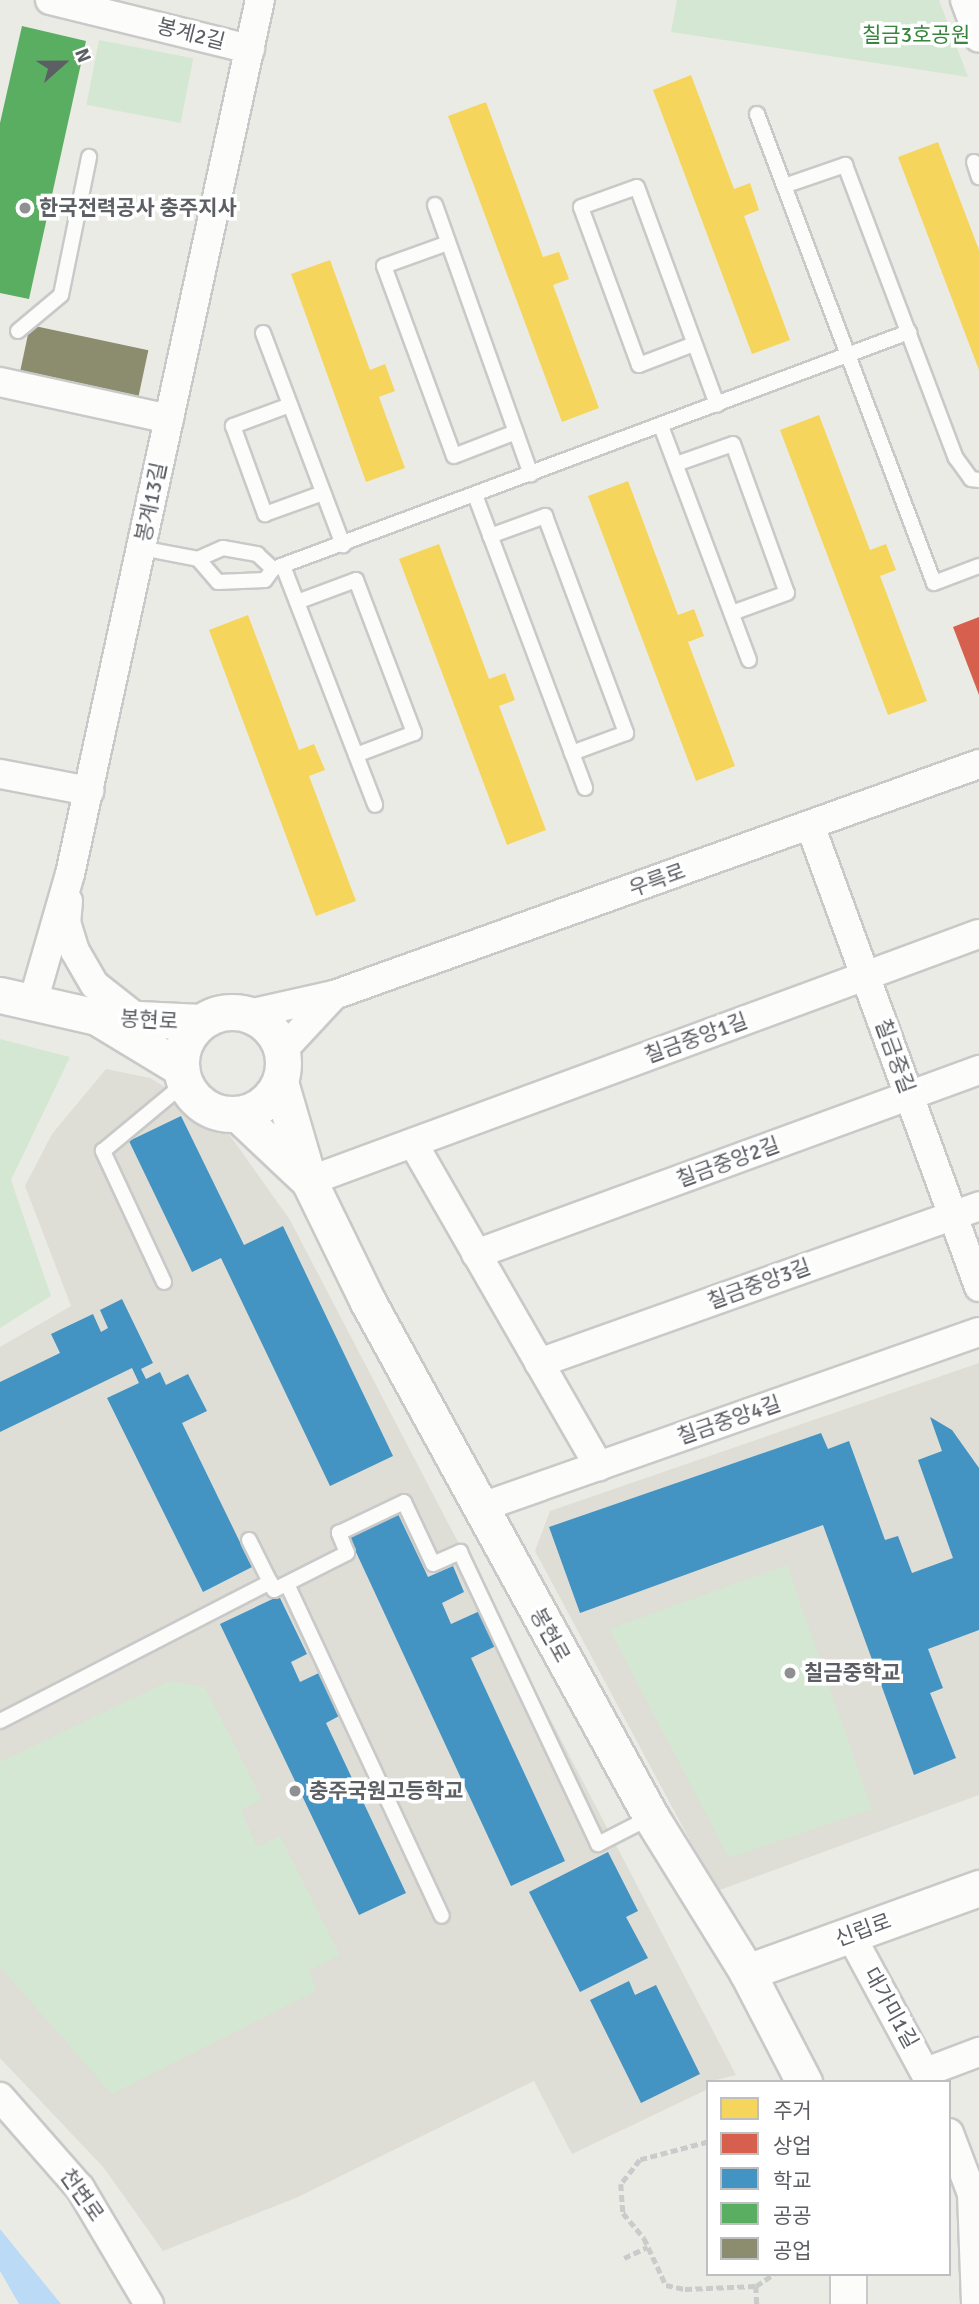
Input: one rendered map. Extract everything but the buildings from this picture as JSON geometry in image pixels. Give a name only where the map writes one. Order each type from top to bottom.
[{"type":"street","name":"봉계2길","points":[[50,0],[250,49]]},
{"type":"street","name":"봉계13길","points":[[16,998],[70,874],[260,0]]},
{"type":"street","points":[[965,0],[979,38]]},
{"type":"street","points":[[0,382],[169,419]]},
{"type":"street","name":"우륵로","points":[[249,1014],[334,995],[979,764]]},
{"type":"street","points":[[0,774],[89,791]]},
{"type":"street","name":"칠금중길","points":[[810,825],[909,1096],[966,1210],[979,1287]]},
{"type":"street","points":[[70,874],[66,922],[75,951],[95,985],[138,1019]]},
{"type":"street","name":"칠금중앙1길","points":[[309,1181],[979,934]]},
{"type":"street","name":"우륵로","points":[[281,1066],[334,995]]},
{"type":"street","name":"봉현로","points":[[16,998],[97,1017],[201,1022]]},
{"type":"street","points":[[216,1014],[249,1014],[270,1029],[281,1066],[264,1104],[238,1114],[207,1107],[183,1076],[189,1035],[201,1022],[216,1014]]},
{"type":"street","name":"봉현로","points":[[97,1017],[183,1076]]},
{"type":"street","name":"봉현로","points":[[281,1066],[309,1181],[480,1508],[651,1817],[747,1972],[803,2080]]},
{"type":"street","name":"칠금중앙2길","points":[[476,1254],[979,1070]]},
{"type":"street","name":"봉현로","points":[[238,1114],[309,1181]]},
{"type":"street","points":[[412,1143],[598,1466]]},
{"type":"street","name":"칠금중앙3길","points":[[539,1363],[966,1210]]},
{"type":"street","name":"칠금중앙4길","points":[[480,1508],[979,1332]]},
{"type":"street","name":"신립로","points":[[747,1972],[979,1888]]},
{"type":"street","name":"대가미1길","points":[[850,1934],[928,2077]]},
{"type":"street","points":[[928,2077],[979,2052]]},
{"type":"street","name":"천변로","points":[[0,2097],[80,2188],[149,2304]]},
{"type":"street","points":[[951,2138],[975,2193],[977,2288]]},
{"type":"street","points":[[848,2276],[848,2304]]},
{"type":"lane","points":[[757,114],[934,583],[979,566]]},
{"type":"lane","points":[[18,331],[61,296],[89,157]]},
{"type":"lane","points":[[974,162],[979,177]]},
{"type":"lane","points":[[784,186],[845,164],[956,458],[971,479],[979,480]]},
{"type":"lane","points":[[695,344],[639,365],[581,207],[637,187],[695,344],[717,405]]},
{"type":"lane","points":[[435,205],[531,474]]},
{"type":"lane","points":[[448,243],[384,266],[454,456],[516,432]]},
{"type":"lane","points":[[198,559],[218,582],[250,584],[265,580],[278,568],[909,332]]},
{"type":"lane","points":[[263,333],[342,545]]},
{"type":"lane","points":[[290,405],[233,426],[265,514],[323,492]]},
{"type":"lane","points":[[661,425],[749,660]]},
{"type":"lane","points":[[676,464],[733,444],[787,593],[732,613]]},
{"type":"lane","points":[[475,495],[585,788]]},
{"type":"lane","points":[[490,536],[545,516],[626,733],[572,753]]},
{"type":"lane","points":[[141,548],[198,559],[223,548],[257,555],[278,568],[297,602],[375,805]]},
{"type":"lane","points":[[297,602],[356,580],[414,733],[356,755]]},
{"type":"lane","points":[[164,1282],[103,1152],[183,1076]]},
{"type":"lane","points":[[249,1540],[274,1590],[347,1553],[340,1533],[404,1502],[433,1564],[460,1552],[598,1844],[651,1817]]},
{"type":"lane","points":[[0,1721],[270,1582]]},
{"type":"lane","points":[[288,1584],[442,1916]]},
{"type":"path","points":[[706,2143],[640,2160],[621,2184],[623,2213],[648,2247],[666,2285],[684,2289],[756,2286],[771,2276]]},
{"type":"path","points":[[624,2258],[648,2247]]},
{"type":"path","points":[[756,2286],[757,2304]]},
{"type":"shaded area","name":"충주국원고등학교","points":[[106,1069],[150,1078],[219,1120],[290,1220],[736,2075],[706,2080],[706,2090],[572,2154],[534,2081],[298,2197],[163,2251],[104,2168],[0,2058],[0,1347],[71,1306],[25,1186],[52,1134]]},
{"type":"shaded area","name":"칠금중학교","points":[[979,1363],[979,1795],[717,1891],[535,1551],[550,1511]]},
{"type":"green space","name":"칠금3호공원","points":[[677,0],[939,0],[968,77],[671,32]]},
{"type":"green space","points":[[99,40],[193,58],[181,123],[86,105]]},
{"type":"green space","points":[[0,1039],[70,1057],[11,1180],[51,1296],[0,1328]]},
{"type":"green space","points":[[787,1565],[872,1809],[729,1858],[609,1629]]},
{"type":"green space","points":[[169,1681],[205,1687],[262,1799],[241,1810],[257,1847],[280,1836],[340,1955],[310,1970],[316,1991],[112,2094],[0,1967],[0,1762]]},
{"type":"water","points":[[0,2229],[61,2304],[19,2304],[0,2271]]},
{"type":"place","name":"한국전력공사 충주지사","points":[[25,208]]},
{"type":"place","name":"칠금중학교","points":[[790,1673]]},
{"type":"place","name":"충주국원고등학교","points":[[295,1791]]}]
